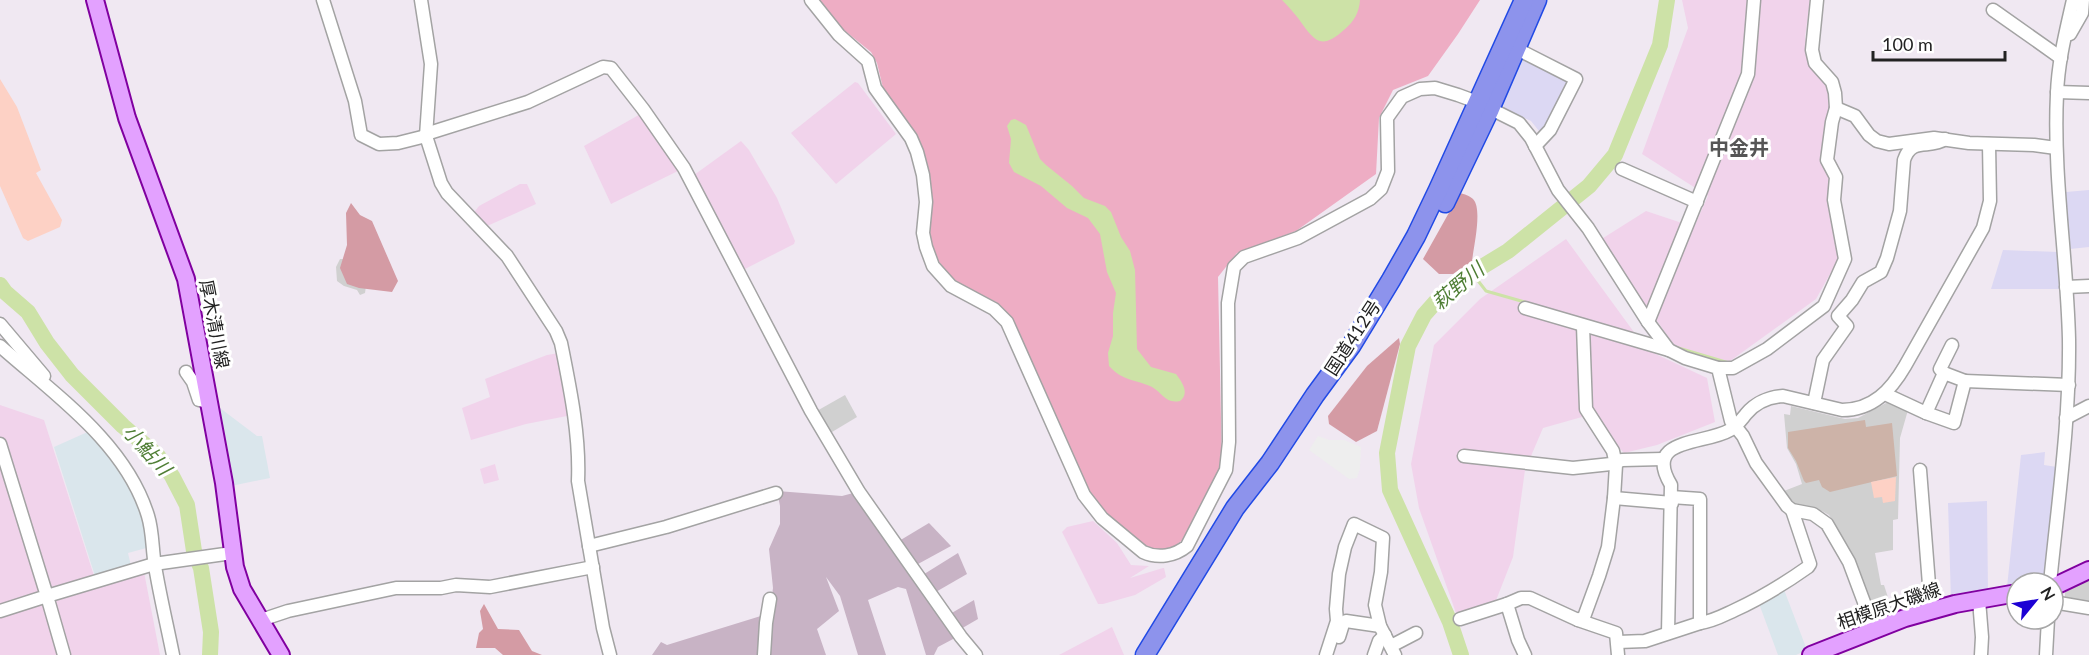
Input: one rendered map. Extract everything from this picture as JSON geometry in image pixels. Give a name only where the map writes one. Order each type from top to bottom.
[{"type":"highway","name":"国道412号","points":[[1157,655],[1243,516],[1359,352],[1441,210],[1524,0]]},
{"type":"highway","name":"国道412号","points":[[1144,655],[1235,508],[1270,463],[1351,346],[1391,280],[1515,48],[1537,0]]},
{"type":"main road","name":"厚木清川線","points":[[95,0],[127,118],[186,279],[225,491],[227,554],[242,589],[281,655]]},
{"type":"main road","points":[[2065,580],[2089,570]]},
{"type":"main road","name":"相模原大磯線","points":[[1811,655],[1874,629],[1931,610],[2005,595]]},
{"type":"street","points":[[323,0],[355,100],[361,135],[379,144],[398,143],[426,135],[528,102],[603,68],[611,69],[643,109],[684,168],[811,411],[859,492],[976,655]]},
{"type":"street","points":[[421,0],[431,64],[426,135],[436,170],[447,193],[507,256],[556,331],[567,372],[579,461],[578,481],[603,628],[610,655]]},
{"type":"street","points":[[811,0],[839,34],[868,62],[875,88],[911,138],[923,175],[926,202],[923,233],[933,266],[951,286],[994,309],[1007,322],[1078,483],[1093,508],[1149,555],[1169,555],[1187,546],[1226,470],[1228,303],[1231,280],[1237,262],[1244,257],[1298,238],[1370,199],[1381,189],[1388,171],[1387,118],[1402,97],[1420,89],[1435,88],[1484,105],[1519,123],[1535,146],[1558,190],[1575,211],[1669,350]]},
{"type":"street","points":[[1648,322],[1748,74],[1754,0]]},
{"type":"street","points":[[1525,308],[1669,350],[1685,358],[1718,368],[1733,368],[1767,349],[1824,306],[1845,259],[1834,200],[1836,177],[1827,160],[1836,108],[1832,82],[1817,67],[1812,50],[1818,0]]},
{"type":"street","points":[[2053,571],[2068,385],[2066,287],[2056,148],[2057,92],[2061,58],[2073,0]]},
{"type":"street","points":[[2064,43],[2082,13],[2084,0]]},
{"type":"street","points":[[1993,10],[2061,58]]},
{"type":"street","points":[[1515,48],[1576,79],[1550,130],[1535,146]]},
{"type":"street","points":[[2057,92],[2089,93]]},
{"type":"street","points":[[1836,108],[1855,116],[1869,135],[1877,141],[1889,144],[1917,139],[1945,139],[2056,148]]},
{"type":"street","points":[[1814,403],[1822,360],[1847,326],[1838,316],[1852,300],[1863,282],[1881,272],[1887,258],[1900,211],[1904,160],[1907,152],[1913,147],[1941,142],[1945,139]]},
{"type":"street","points":[[1668,633],[1671,484],[1663,471],[1663,459],[1681,444],[1726,432],[1736,427],[1748,411],[1773,397],[1783,396],[1851,410],[1869,404],[1885,394],[1893,386],[1905,366],[1983,228],[1990,201],[1989,144]]},
{"type":"street","points":[[1622,169],[1697,202]]},
{"type":"street","points":[[2066,287],[2089,286]]},
{"type":"street","points":[[1578,620],[1584,617],[1608,547],[1614,498],[1615,462],[1613,451],[1587,409],[1583,326]]},
{"type":"street","points":[[2,331],[55,392],[94,430],[133,482],[148,516],[173,655]]},
{"type":"street","points":[[1952,345],[1940,369],[1944,373],[1965,381],[2068,385]]},
{"type":"street","points":[[0,346],[55,392]]},
{"type":"street","points":[[1718,368],[1731,421],[1743,436],[1756,463],[1787,506],[1792,510],[1813,514],[1827,524],[1850,562],[1874,629]]},
{"type":"street","points":[[1926,413],[1944,373]]},
{"type":"street","points":[[186,375],[200,400],[208,402]]},
{"type":"street","points":[[1885,394],[1954,423],[1965,381]]},
{"type":"street","points":[[2066,418],[2089,406]]},
{"type":"street","points":[[0,444],[64,655]]},
{"type":"street","points":[[1464,456],[1573,468],[1622,460],[1663,459]]},
{"type":"street","points":[[1920,470],[1931,610]]},
{"type":"street","points":[[589,546],[666,527],[776,493]]},
{"type":"street","points":[[1614,498],[1700,499],[1703,528],[1700,623]]},
{"type":"street","points":[[1460,619],[1521,598],[1530,598],[1578,620],[1616,633],[1618,649],[1700,623],[1718,620],[1770,593],[1808,567],[1810,564],[1792,510]]},
{"type":"street","points":[[1326,655],[1336,621],[1339,574],[1345,547],[1354,524],[1383,538],[1382,572],[1376,605],[1388,640]]},
{"type":"street","points":[[0,610],[156,564],[227,554]]},
{"type":"street","points":[[261,620],[288,611],[396,588],[435,588],[456,585],[490,587],[593,567]]},
{"type":"street","points":[[764,655],[770,599]]},
{"type":"street","points":[[1979,600],[1981,655]]},
{"type":"street","points":[[1507,604],[1525,655]]},
{"type":"street","points":[[2065,604],[2089,608]]},
{"type":"street","points":[[1334,655],[1340,643],[1343,624],[1346,621],[1388,640]]},
{"type":"street","points":[[2046,655],[2047,631]]},
{"type":"street","points":[[1374,655],[1379,641],[1416,633]]},
{"type":"shaded area","points":[[818,0],[1480,0],[1428,76],[1393,90],[1379,118],[1376,174],[1296,231],[1237,253],[1218,277],[1222,465],[1184,539],[1175,546],[1156,550],[1145,547],[1103,510],[1083,484],[1013,321],[1005,310],[996,302],[960,284],[950,276],[934,255],[929,230],[930,183],[921,147],[910,125],[884,92],[877,63],[871,52],[844,30]]},
{"type":"shaded area","points":[[1282,0],[1360,0],[1357,13],[1351,23],[1336,36],[1323,41],[1313,37]]},
{"type":"shaded area","points":[[1682,0],[1810,0],[1805,37],[1812,65],[1830,84],[1831,109],[1821,158],[1830,177],[1839,258],[1816,299],[1730,361],[1679,352],[1600,240],[1646,211],[1694,227],[1708,196],[1642,154],[1688,28]]},
{"type":"shaded area","points":[[1523,54],[1572,79],[1543,136],[1531,121],[1504,108],[1503,102]]},
{"type":"shaded area","points":[[0,79],[17,107],[41,170],[36,173],[62,220],[60,227],[28,241],[23,238],[0,186]]},
{"type":"shaded area","points":[[855,82],[896,134],[836,184],[791,133]]},
{"type":"shaded area","points":[[644,112],[682,169],[611,204],[584,146]]},
{"type":"shaded area","points":[[1015,119],[1026,125],[1040,159],[1046,165],[1084,198],[1105,206],[1111,212],[1121,237],[1130,251],[1135,270],[1137,349],[1151,367],[1176,374],[1185,391],[1180,401],[1171,401],[1152,387],[1125,378],[1109,366],[1108,353],[1113,336],[1116,293],[1107,272],[1100,234],[1088,218],[1067,208],[1041,186],[1014,172],[1009,163],[1011,139],[1007,126],[1011,120]]},
{"type":"shaded area","points":[[741,141],[749,150],[777,198],[795,241],[794,244],[743,270],[694,175]]},
{"type":"shaded area","points":[[520,184],[527,184],[536,204],[485,227],[472,215],[479,206]]},
{"type":"shaded area","points":[[2089,190],[2089,247],[2070,249],[2066,192]]},
{"type":"shaded area","points":[[1460,193],[1469,196],[1476,204],[1477,229],[1472,262],[1453,274],[1439,274],[1423,259]]},
{"type":"shaded area","points":[[351,203],[360,215],[372,221],[398,281],[392,292],[359,288],[347,284],[340,268],[347,245],[346,213]]},
{"type":"shaded area","points":[[1566,239],[1647,350],[1707,378],[1715,422],[1657,445],[1624,453],[1589,415],[1543,428],[1525,470],[1513,557],[1495,603],[1456,613],[1419,508],[1411,464],[1434,345],[1480,299]]},
{"type":"shaded area","points":[[2003,250],[2058,252],[2061,289],[1991,289]]},
{"type":"shaded area","points":[[340,259],[353,259],[366,286],[365,293],[360,295],[357,290],[337,281],[336,267]]},
{"type":"shaded area","points":[[1399,338],[1400,344],[1377,431],[1356,442],[1329,424],[1328,416],[1367,366]]},
{"type":"shaded area","points":[[559,353],[569,414],[567,416],[526,424],[471,440],[462,408],[490,397],[485,379],[547,355]]},
{"type":"shaded area","points":[[845,395],[857,417],[827,435],[815,412]]},
{"type":"shaded area","points":[[1888,402],[1908,410],[1900,438],[1898,519],[1893,520],[1893,550],[1875,553],[1881,585],[1884,585],[1894,616],[1876,622],[1873,621],[1850,551],[1829,515],[1822,511],[1797,506],[1784,491],[1802,484],[1796,464],[1787,448],[1784,414],[1790,415],[1791,406],[1845,419],[1858,418]]},
{"type":"shaded area","points":[[0,405],[44,420],[95,579],[144,572],[160,655],[0,655]]},
{"type":"shaded area","points":[[216,405],[257,436],[262,436],[270,478],[231,486]]},
{"type":"shaded area","points":[[1865,420],[1866,427],[1892,423],[1897,476],[1830,492],[1822,487],[1819,480],[1806,483],[1788,448],[1788,432]]},
{"type":"shaded area","points":[[92,430],[141,504],[150,547],[128,553],[131,566],[95,576],[54,447]]},
{"type":"shaded area","points":[[1318,436],[1329,440],[1344,440],[1361,447],[1357,478],[1349,479],[1309,450]]},
{"type":"shaded area","points":[[2045,452],[2044,465],[2057,467],[2045,571],[2009,571],[2021,455]]},
{"type":"shaded area","points":[[495,464],[499,480],[484,484],[480,469]]},
{"type":"shaded area","points":[[1896,477],[1895,501],[1883,503],[1882,497],[1874,498],[1871,482]]},
{"type":"shaded area","points":[[777,491],[842,496],[857,492],[955,638],[938,647],[934,655],[926,655],[906,589],[898,587],[868,600],[886,655],[858,655],[840,596],[826,577],[839,611],[817,629],[826,655],[768,655],[768,624],[773,588],[769,549],[780,524]]},
{"type":"shaded area","points":[[1987,501],[1988,592],[1951,600],[1948,503]]},
{"type":"shaded area","points":[[1093,521],[1117,543],[1131,565],[1149,566],[1130,578],[1163,568],[1166,577],[1135,595],[1098,604],[1062,532],[1067,527]]},
{"type":"shaded area","points":[[929,523],[951,546],[918,564],[912,563],[899,541]]},
{"type":"shaded area","points":[[958,553],[967,574],[934,593],[921,576]]},
{"type":"shaded area","points":[[2089,580],[2089,605],[2065,601],[2065,592]]},
{"type":"shaded area","points":[[1783,587],[1807,650],[1796,655],[1778,655],[1758,601]]},
{"type":"shaded area","points":[[974,600],[978,619],[959,630],[950,614]]},
{"type":"shaded area","points":[[484,604],[498,629],[519,630],[532,651],[542,655],[503,655],[495,648],[476,648],[479,633],[483,629],[480,611]]},
{"type":"shaded area","points":[[764,615],[762,655],[652,655],[661,642],[667,645]]},
{"type":"shaded area","points":[[1112,627],[1124,655],[1059,655]]},
{"type":"waterway","name":"萩野川","points":[[1461,655],[1450,622],[1390,490],[1387,453],[1408,346],[1424,315],[1440,297],[1472,273],[1508,251],[1589,186],[1615,155],[1660,45],[1667,0]]},
{"type":"waterway","points":[[1472,273],[1486,291],[1528,303]]},
{"type":"waterway","name":"小鮎川","points":[[0,285],[28,312],[47,343],[72,375],[123,426],[158,456],[172,476],[187,505],[194,551],[201,568],[211,632],[210,655]]},
{"type":"waterway","points":[[1675,347],[1729,363]]},
{"type":"district","name":"中金井","points":[[1739,148]]}]
